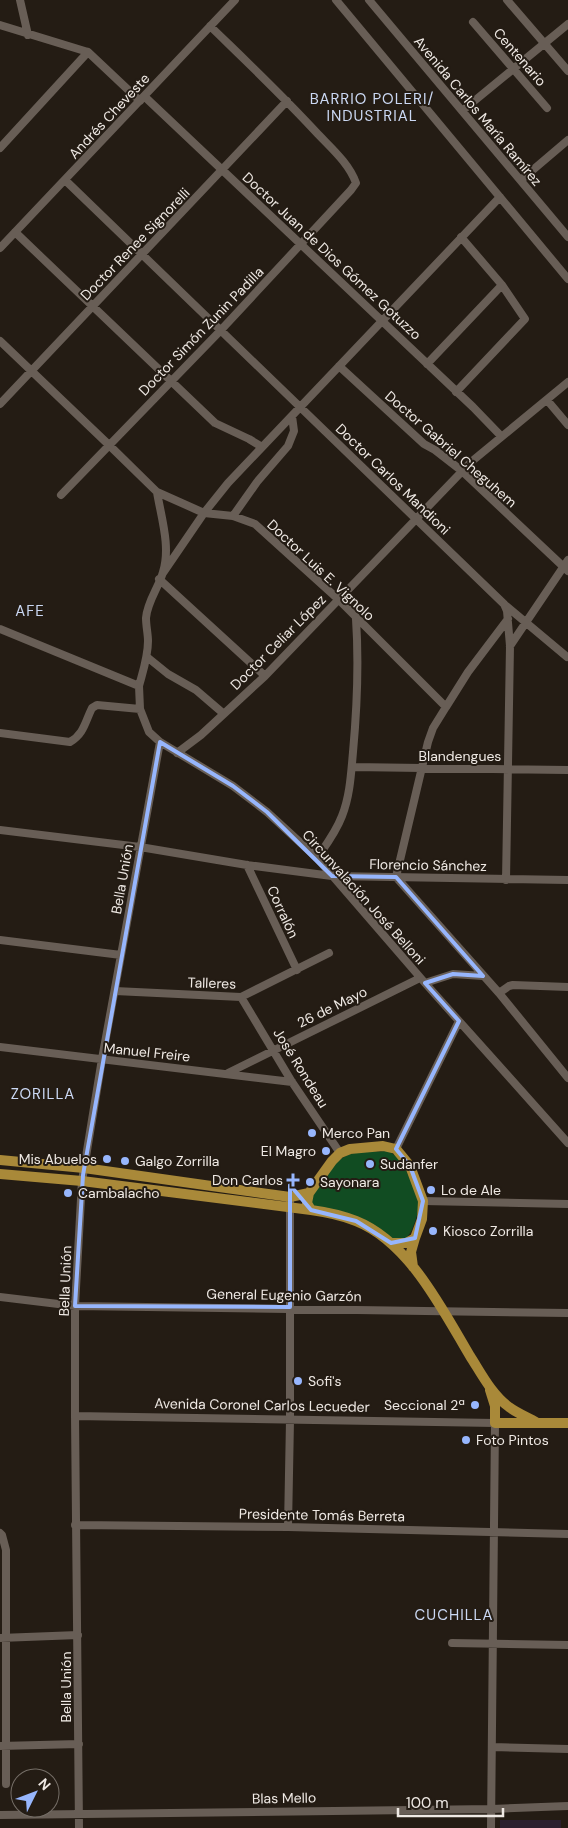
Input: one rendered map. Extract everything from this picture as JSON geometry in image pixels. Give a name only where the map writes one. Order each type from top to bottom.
[{"type":"main road","points":[[311,1210],[306,1203],[309,1193],[332,1161],[340,1154],[350,1149],[383,1146],[396,1149],[410,1166],[423,1201],[422,1219],[411,1252],[413,1267]]},
{"type":"main road","points":[[0,1160],[84,1168],[290,1197],[309,1193]]},
{"type":"main road","points":[[0,1174],[82,1181],[311,1210],[332,1213],[356,1221],[391,1243],[413,1267],[443,1311],[489,1386],[508,1407],[536,1422]]},
{"type":"main road","points":[[391,1243],[406,1243],[415,1238]]},
{"type":"main road","points":[[489,1386],[495,1406],[495,1422]]},
{"type":"main road","name":"Avenida Coronel Carlos Lecueder","points":[[495,1422],[568,1423]]},
{"type":"street","points":[[20,0],[28,34]]},
{"type":"street","name":"Andrés Cheveste","points":[[0,248],[235,0]]},
{"type":"street","points":[[336,0],[568,278]]},
{"type":"street","name":"Avenida Carlos María Ramírez","points":[[369,0],[568,237]]},
{"type":"street","points":[[511,1],[568,70]]},
{"type":"street","name":"Centenario","points":[[473,22],[547,108]]},
{"type":"street","points":[[462,111],[568,24]]},
{"type":"street","points":[[0,25],[88,52],[0,148]]},
{"type":"street","points":[[210,26],[288,101]]},
{"type":"street","name":"Doctor Juan de Dios Gómez Gotuzzo","points":[[88,52],[222,170],[501,436]]},
{"type":"street","name":"Doctor Renee Signorelli","points":[[0,404],[288,101]]},
{"type":"street","name":"Doctor Simón Zunin Padilla","points":[[61,495],[221,330],[356,183],[352,171],[288,101]]},
{"type":"street","points":[[521,180],[568,140]]},
{"type":"street","name":"Doctor Carlos Mandioni","points":[[65,180],[504,604],[508,618],[510,646],[506,880]]},
{"type":"street","points":[[161,576],[204,513],[228,483],[500,197]]},
{"type":"street","points":[[14,232],[215,423],[262,447]]},
{"type":"street","points":[[456,392],[525,319],[502,285],[461,237]]},
{"type":"street","points":[[427,364],[502,285]]},
{"type":"street","name":"Doctor Luis E. Vignolo","points":[[0,341],[157,492],[204,513],[234,516],[255,524],[338,599],[446,707]]},
{"type":"street","name":"Doctor Gabriel Cheguhem","points":[[339,366],[424,444],[462,471],[566,566]]},
{"type":"street","name":"Doctor Celiar López","points":[[177,753],[201,735],[265,676],[462,471],[501,436],[568,382]]},
{"type":"street","points":[[547,400],[568,425]]},
{"type":"street","points":[[234,516],[257,482],[288,446],[294,431],[292,416]]},
{"type":"street","points":[[157,492],[166,556],[161,576]]},
{"type":"street","points":[[510,646],[566,566]]},
{"type":"street","points":[[161,576],[265,676]]},
{"type":"street","name":"Circunvalación José Belloni","points":[[161,576],[146,617],[147,657],[139,686],[140,709],[149,732],[177,753],[234,786],[267,812],[317,858],[422,980],[568,1143]]},
{"type":"street","points":[[504,604],[567,657]]},
{"type":"street","points":[[508,618],[468,672],[433,728],[396,877],[499,993],[568,1078]]},
{"type":"street","points":[[317,858],[336,832],[343,814],[351,782],[356,725],[356,619]]},
{"type":"street","points":[[0,629],[139,686]]},
{"type":"street","points":[[147,657],[168,674],[196,690],[224,714]]},
{"type":"street","points":[[0,733],[70,742],[84,730],[92,708],[98,705],[140,709]]},
{"type":"street","name":"Bella Unión","points":[[79,1828],[75,1416],[76,1306],[82,1181],[102,1059],[160,742]]},
{"type":"street","name":"Blandengues","points":[[352,767],[568,770]]},
{"type":"street","name":"Florencio Sánchez","points":[[0,830],[140,847],[247,865],[332,876],[568,880]]},
{"type":"street","name":"Corralón","points":[[247,865],[296,970]]},
{"type":"street","points":[[0,940],[121,955]]},
{"type":"street","name":"Talleres","points":[[115,991],[240,997],[328,953]]},
{"type":"street","name":"26 de Mayo","points":[[228,1073],[422,980],[453,974],[482,976]]},
{"type":"street","points":[[499,993],[513,985],[568,987]]},
{"type":"street","name":"José Rondeau","points":[[240,997],[292,1082],[340,1154]]},
{"type":"street","points":[[396,1149],[459,1021]]},
{"type":"street","name":"Manuel Freire","points":[[0,1047],[292,1082]]},
{"type":"street","points":[[288,1526],[290,1197]]},
{"type":"street","points":[[423,1201],[568,1204]]},
{"type":"street","name":"General Eugenio Garzón","points":[[0,1297],[76,1306],[290,1307],[568,1312]]},
{"type":"street","name":"Avenida Coronel Carlos Lecueder","points":[[75,1416],[495,1422]]},
{"type":"street","points":[[492,1828],[495,1422]]},
{"type":"street","name":"Presidente Tomás Berreta","points":[[75,1525],[288,1526],[568,1534]]},
{"type":"street","points":[[0,1533],[6,1550],[3,1637],[3,1746],[6,1784]]},
{"type":"street","points":[[3,1637],[78,1635]]},
{"type":"street","points":[[452,1644],[568,1645]]},
{"type":"street","points":[[3,1746],[79,1744]]},
{"type":"street","points":[[493,1747],[568,1749]]},
{"type":"street","name":"Blas Mello","points":[[0,1815],[492,1809],[568,1806]]},
{"type":"highlighted area","points":[[160,742],[233,786],[267,812],[332,876],[396,877],[483,976],[453,974],[425,983],[459,1021],[396,1149],[410,1166],[423,1201],[415,1238],[391,1243],[356,1221],[311,1210],[290,1185],[290,1307],[75,1306],[83,1175]]},
{"type":"shaded area","points":[[500,1820],[561,1820],[561,1828],[500,1828]]},
{"type":"green space","points":[[387,1151],[395,1155],[403,1165],[418,1199],[415,1222],[405,1239],[392,1239],[313,1207],[309,1200],[332,1167],[344,1157],[355,1153]]},
{"type":"place","name":"Merco Pan","points":[[312,1133]]},
{"type":"place","name":"El Magro","points":[[326,1151]]},
{"type":"place","name":"Mis Abuelos","points":[[107,1159]]},
{"type":"place","name":"Galgo Zorrilla","points":[[125,1161]]},
{"type":"place","name":"Sudanfer","points":[[370,1164]]},
{"type":"place","name":"Don Carlos","points":[[293,1180]]},
{"type":"place","name":"Sayonara","points":[[310,1182]]},
{"type":"place","name":"Lo de Ale","points":[[431,1190]]},
{"type":"place","name":"Cambalacho","points":[[68,1193]]},
{"type":"place","name":"Kiosco Zorrilla","points":[[433,1231]]},
{"type":"place","name":"Sofi's","points":[[298,1381]]},
{"type":"place","name":"Seccional 2ª","points":[[475,1405]]},
{"type":"place","name":"Foto Pintos","points":[[466,1440]]},
{"type":"district","name":"BARRIO POLERI/ INDUSTRIAL","points":[[372,108]]},
{"type":"district","name":"AFE","points":[[30,611]]},
{"type":"district","name":"ZORILLA","points":[[43,1094]]},
{"type":"district","name":"CUCHILLA","points":[[454,1615]]}]
